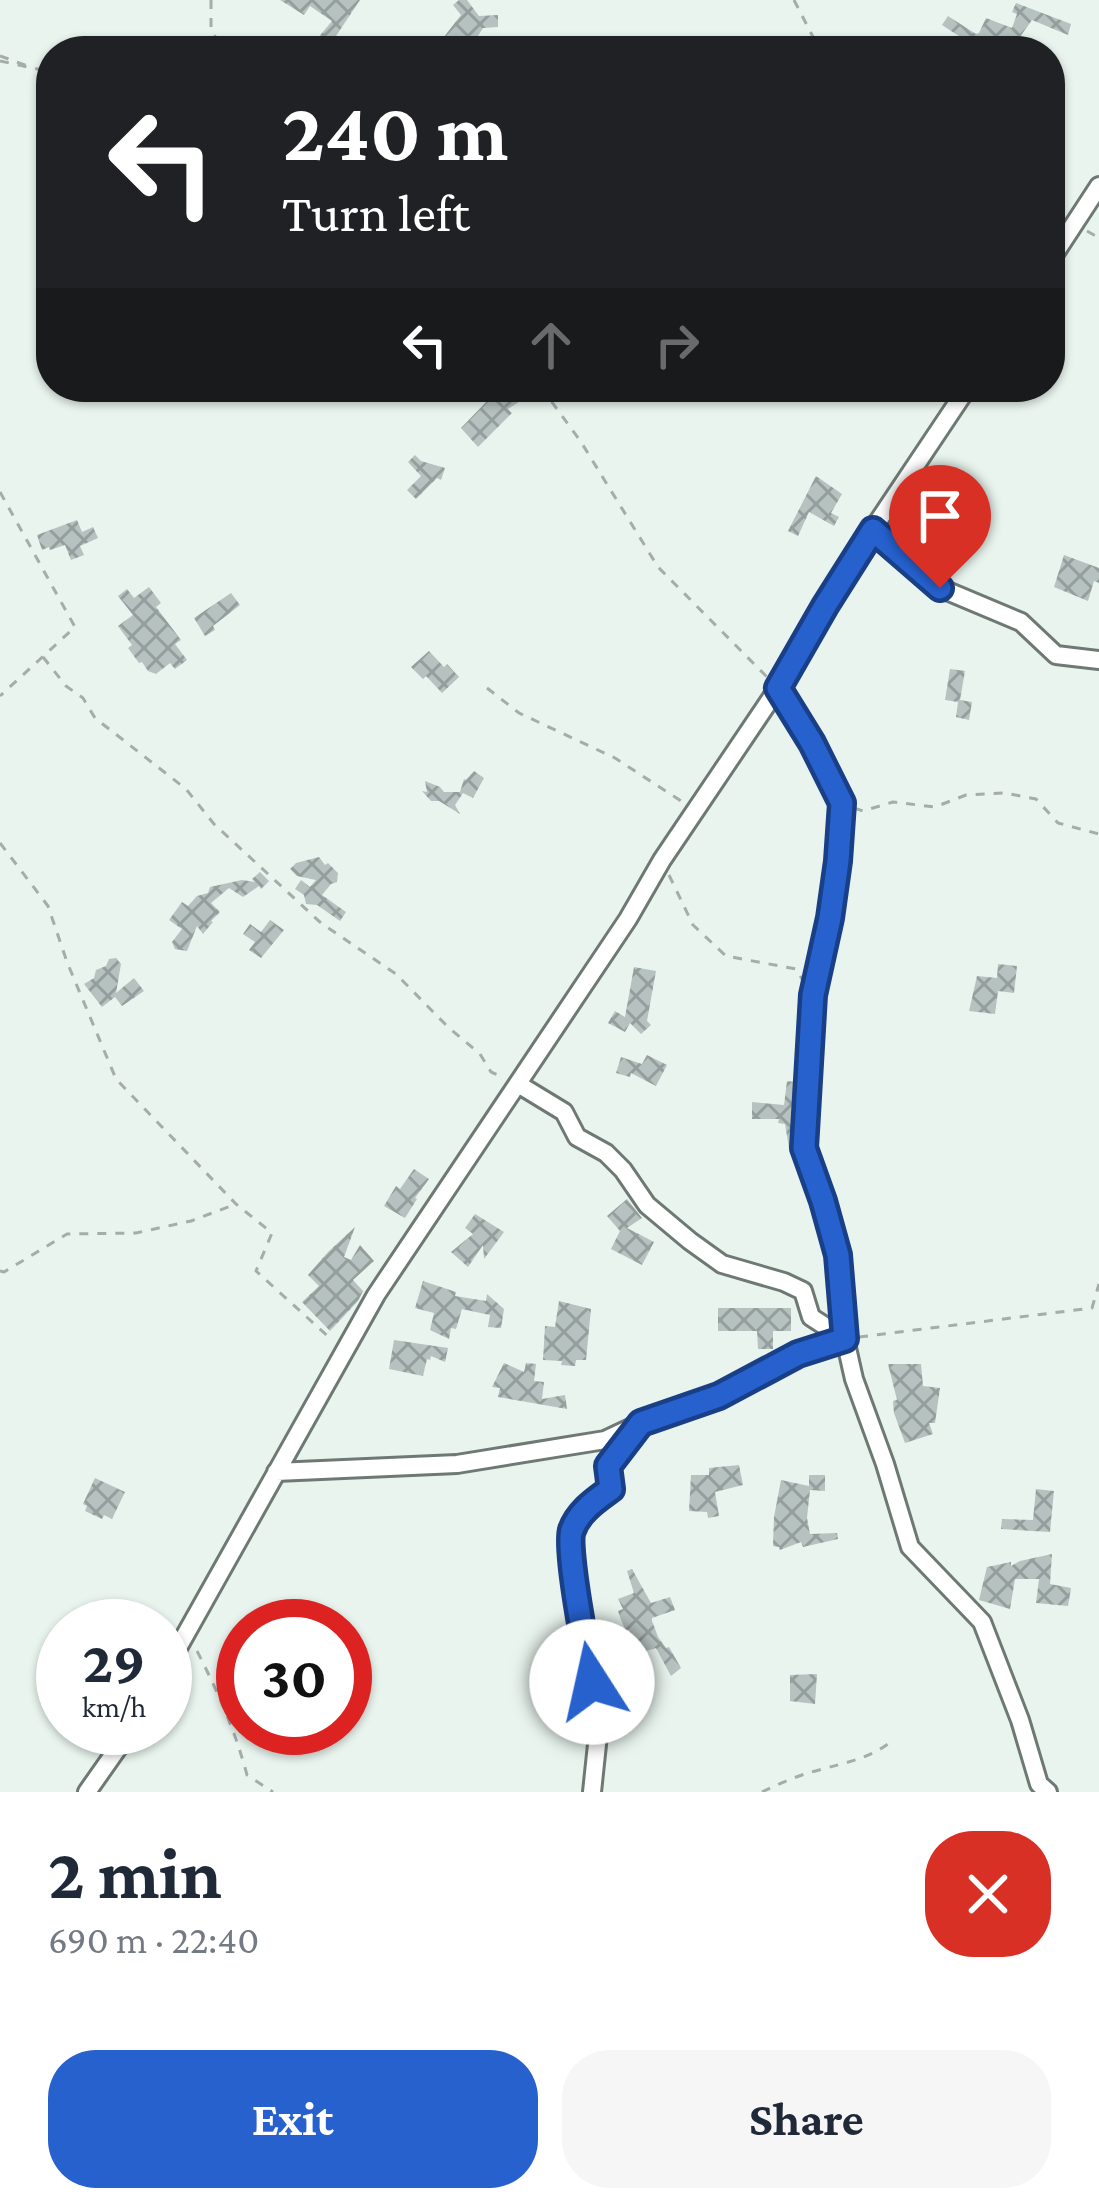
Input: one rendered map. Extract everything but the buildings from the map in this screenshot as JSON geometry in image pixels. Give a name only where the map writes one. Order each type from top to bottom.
[{"type":"street","points":[[1065,238],[1099,186]]},
{"type":"street","points":[[192,1622],[376,1295],[628,919],[958,402]]},
{"type":"street","points":[[873,530],[940,588],[1021,622],[1056,655],[1099,659]]},
{"type":"street","points":[[778,688],[842,803],[833,899],[813,995],[804,1148],[838,1255],[845,1339],[854,1379],[910,1547],[982,1622],[1040,1784],[1048,1792]]},
{"type":"street","points":[[518,1084],[564,1112],[577,1137],[606,1153],[623,1169],[646,1205],[690,1241],[722,1264],[802,1291],[811,1317],[845,1339]]},
{"type":"street","points":[[275,1472],[457,1463],[605,1440],[719,1396],[798,1354],[845,1339]]},
{"type":"street","points":[[592,1792],[600,1716],[575,1591],[569,1533],[587,1507],[611,1489],[608,1466],[641,1423]]},
{"type":"street","points":[[87,1792],[114,1755]]},
{"type":"path","points":[[211,0],[214,36]]},
{"type":"path","points":[[794,0],[812,36]]},
{"type":"path","points":[[0,58],[36,69]]},
{"type":"path","points":[[552,402],[658,567],[778,688]]},
{"type":"path","points":[[0,492],[75,627],[0,696]]},
{"type":"path","points":[[43,657],[66,686],[83,698],[94,718],[186,789],[214,824],[321,923],[396,974],[480,1054],[491,1072],[518,1084]]},
{"type":"path","points":[[487,688],[519,713],[615,758],[695,810]]},
{"type":"path","points":[[842,803],[863,811],[893,802],[935,807],[966,795],[1005,793],[1036,799],[1058,823],[1099,834]]},
{"type":"path","points":[[0,843],[48,906],[116,1079],[236,1204],[272,1233],[256,1271],[320,1332],[345,1348]]},
{"type":"path","points":[[662,860],[693,925],[726,956],[796,969],[813,995]]},
{"type":"path","points":[[0,1271],[68,1234],[136,1233],[236,1204]]},
{"type":"path","points":[[845,1339],[1096,1308],[1099,1283]]},
{"type":"path","points":[[192,1633],[235,1730],[247,1775],[273,1792]]},
{"type":"path","points":[[762,1792],[818,1770],[856,1762],[893,1740]]},
{"type":"route","points":[[592,1682],[569,1533],[587,1507],[611,1489],[608,1466],[641,1423],[719,1396],[798,1354],[845,1339],[838,1255],[804,1148],[813,995],[830,918],[842,803],[778,688],[873,530],[940,588]]}]
